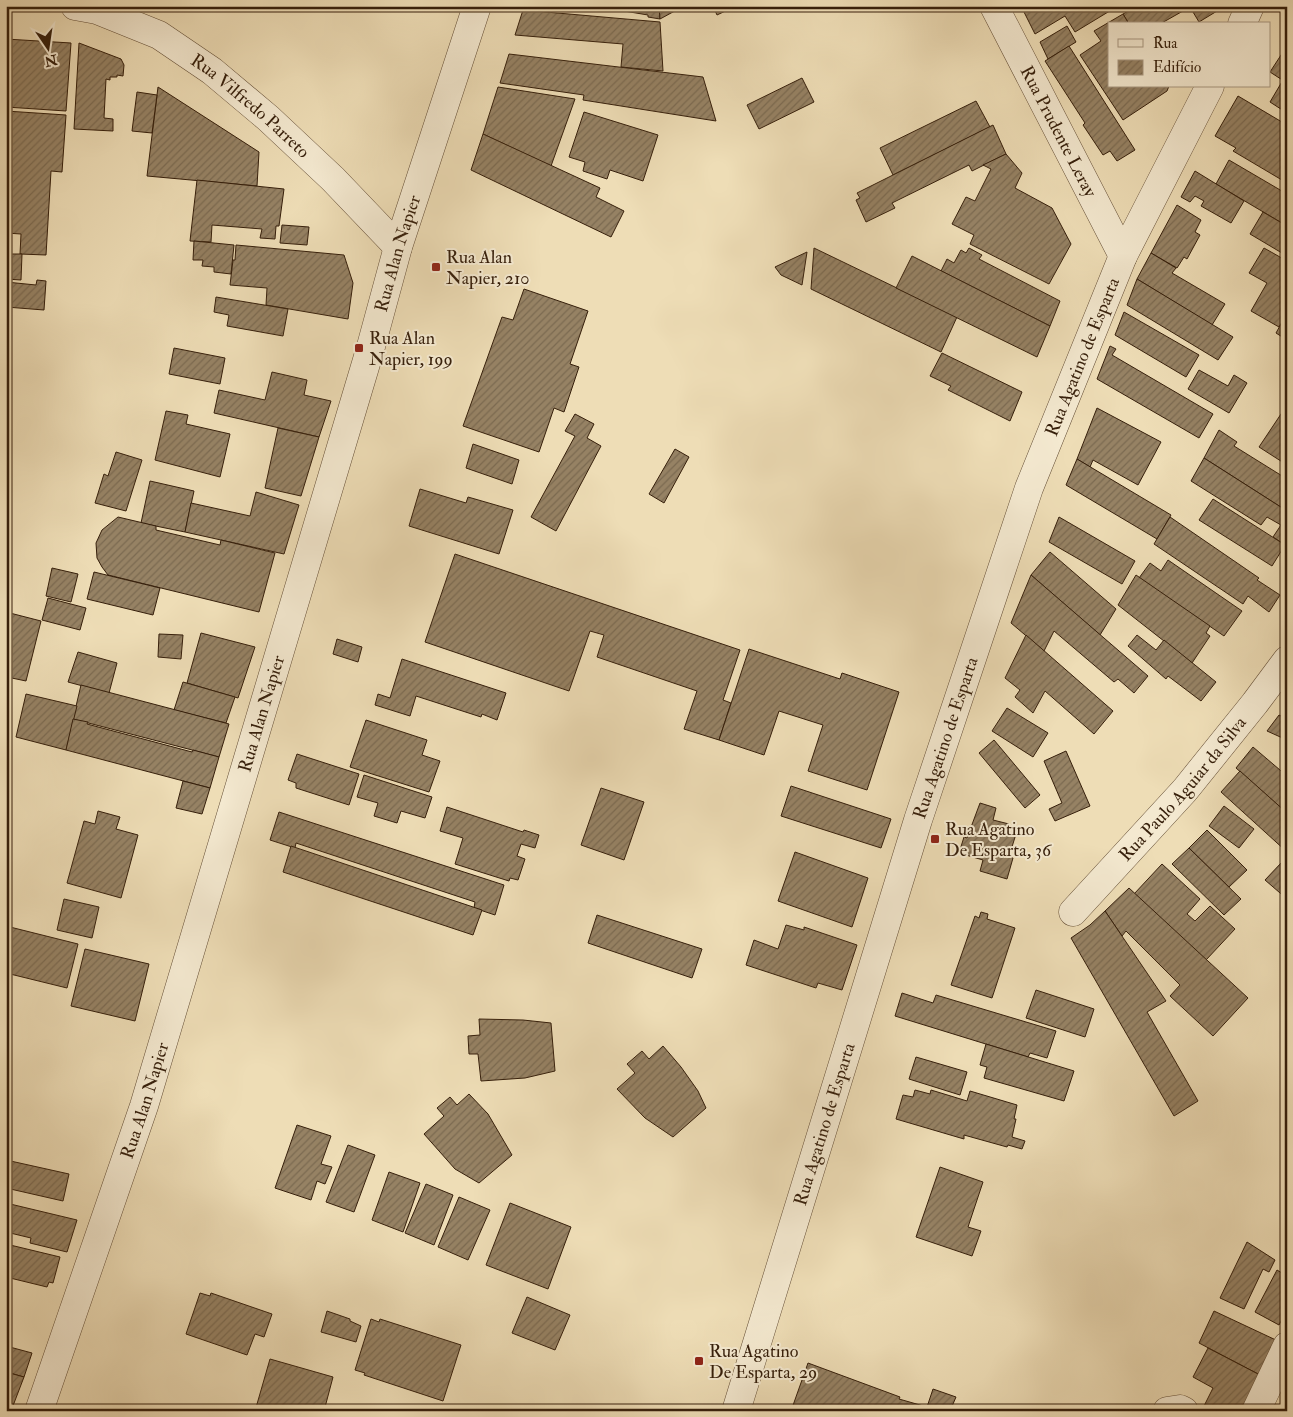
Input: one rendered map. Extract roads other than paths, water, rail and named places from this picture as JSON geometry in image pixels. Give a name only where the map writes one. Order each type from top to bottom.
[{"type":"street","name":"Rua Vilfredo Parreto","points":[[75,6],[97,10],[159,35],[212,71],[268,118],[312,159],[398,247]]},
{"type":"street","name":"Rua Prudente Leray","points":[[994,6],[1123,256]]},
{"type":"street","points":[[1243,22],[1250,6]]},
{"type":"street","name":"Rua Alan Napier","points":[[39,1411],[144,1106],[364,369],[398,247],[476,10]]},
{"type":"street","name":"Rua Agatino de Esparta","points":[[736,1411],[918,820],[1023,507],[1123,256],[1209,88]]},
{"type":"street","name":"Rua Paulo Aguiar da Silva","points":[[1073,912],[1185,790],[1255,704],[1287,660]]},
{"type":"street","points":[[1256,1411],[1287,1346]]},
{"type":"street","points":[[1167,1411],[1180,1408],[1184,1411]]},
{"type":"place","name":"Rua Alan Napier, 210","points":[[436,267]]},
{"type":"place","name":"Rua Alan Napier, 199","points":[[359,348]]},
{"type":"place","name":"Rua Agatino De Esparta, 36","points":[[935,839]]},
{"type":"place","name":"Rua Agatino De Esparta, 29","points":[[699,1361]]}]
